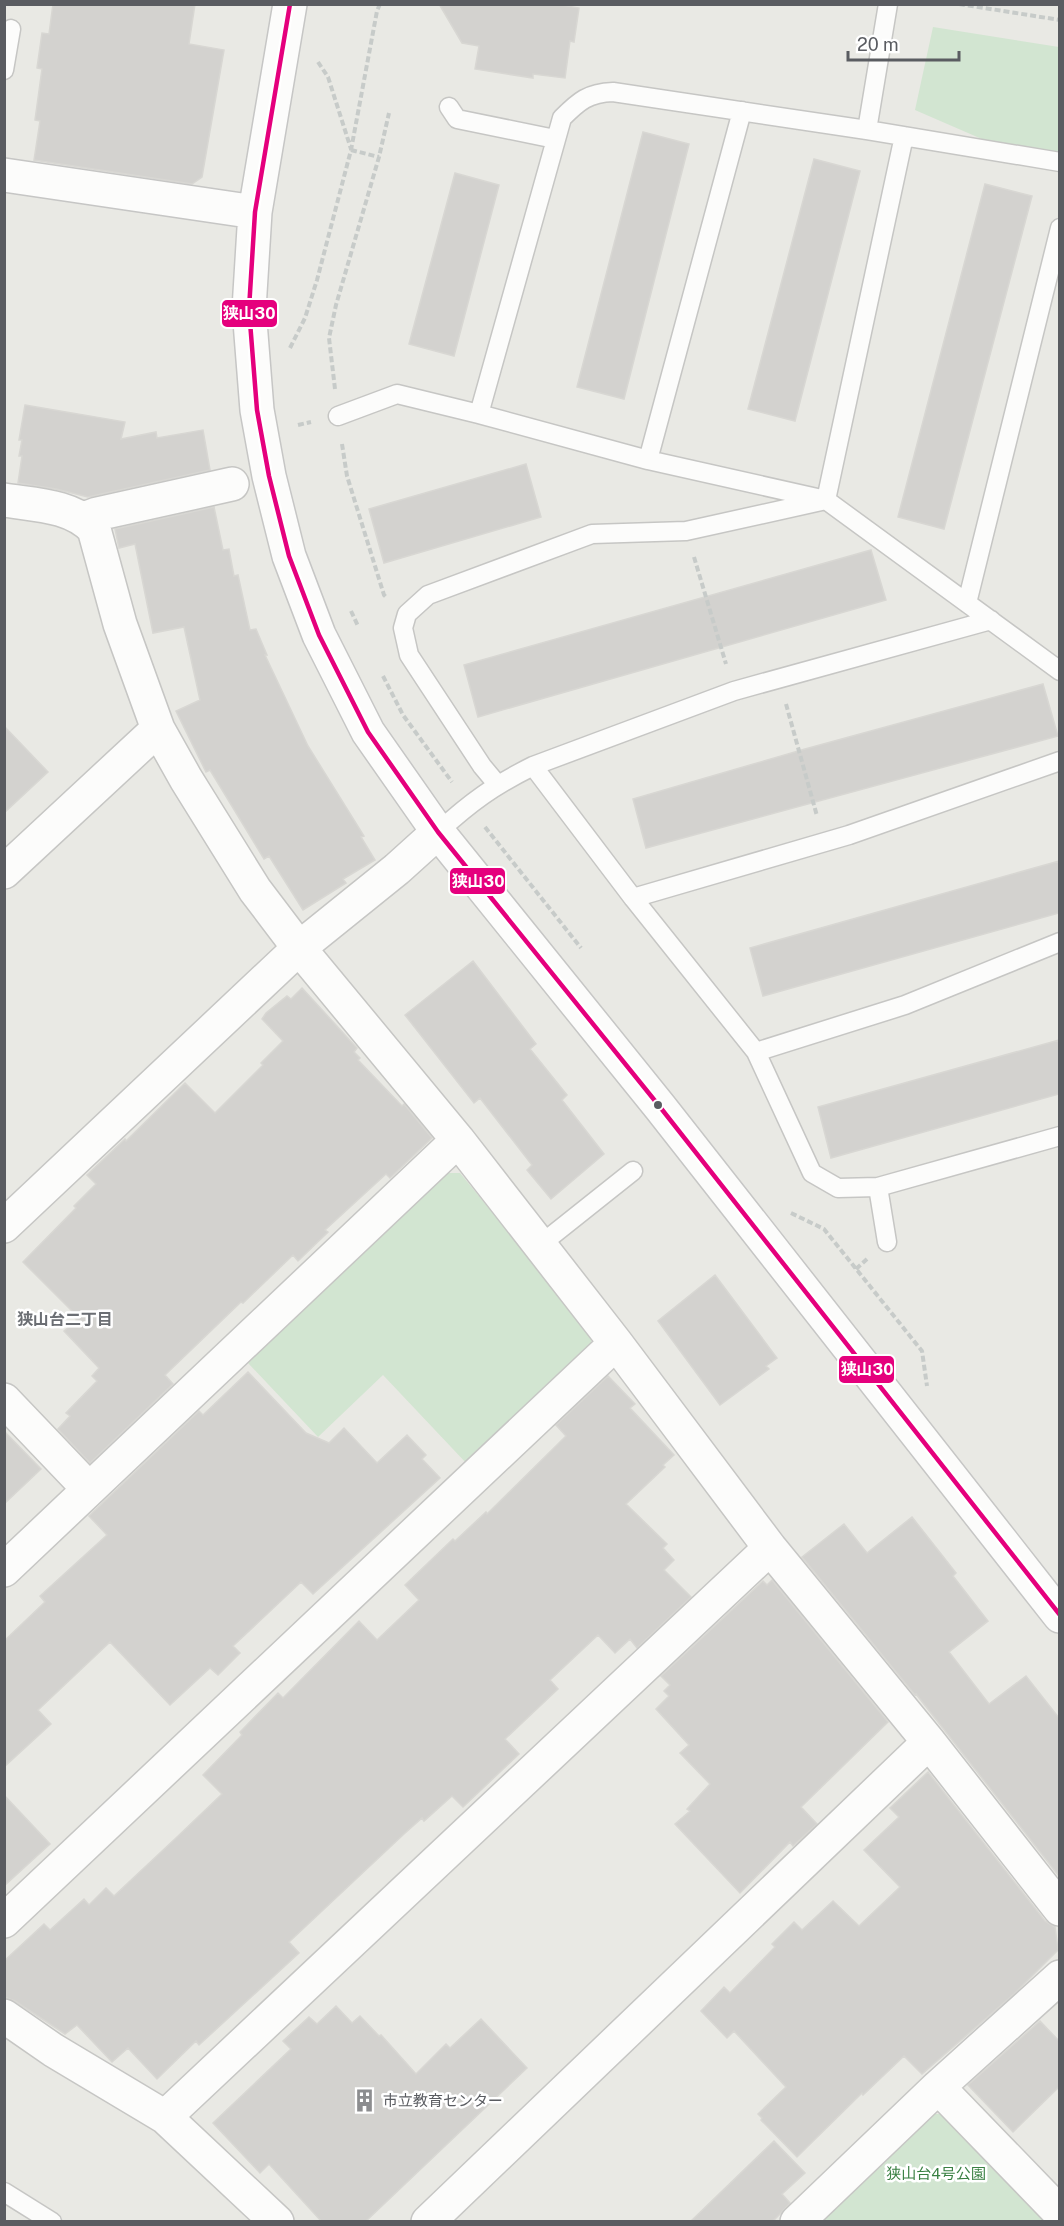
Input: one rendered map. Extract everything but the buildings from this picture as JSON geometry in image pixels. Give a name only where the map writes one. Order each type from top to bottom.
[{"type":"street","points":[[290,4],[255,212],[249,309],[258,410],[269,476],[289,556],[319,635],[368,732],[438,832],[660,1107],[1059,1616]]},
{"type":"street","points":[[4,175],[255,212]]},
{"type":"street","points":[[84,519],[97,514],[232,484]]},
{"type":"street","points":[[4,500],[72,512],[94,529],[120,624],[158,729],[186,779],[255,890],[299,948],[458,1140],[616,1343],[770,1548],[929,1742],[1059,1909]]},
{"type":"street","points":[[4,872],[158,729]]},
{"type":"street","points":[[4,1226],[299,948],[397,869],[438,832]]},
{"type":"street","points":[[4,1570],[458,1140]]},
{"type":"street","points":[[4,1921],[616,1343]]},
{"type":"street","points":[[4,1400],[89,1489]]},
{"type":"street","points":[[165,2117],[770,1548]]},
{"type":"street","points":[[428,2222],[929,1742]]},
{"type":"street","points":[[797,2222],[938,2087],[1059,1977]]},
{"type":"street","points":[[4,2016],[53,2050],[165,2117],[278,2222]]},
{"type":"street","points":[[938,2087],[1059,2213]]},
{"type":"lane","points":[[867,130],[888,4]]},
{"type":"lane","points":[[4,70],[10,29]]},
{"type":"lane","points":[[479,414],[562,118],[576,104],[595,93],[613,92],[742,111],[1059,162]]},
{"type":"lane","points":[[449,107],[458,119],[555,139]]},
{"type":"lane","points":[[648,460],[742,111]]},
{"type":"lane","points":[[826,500],[904,136]]},
{"type":"lane","points":[[968,603],[1059,228]]},
{"type":"lane","points":[[338,416],[397,394],[648,460],[826,500],[1059,671]]},
{"type":"lane","points":[[497,784],[482,766],[409,655],[404,628],[407,614],[428,595],[592,534],[686,531],[826,500]]},
{"type":"lane","points":[[438,832],[468,805],[497,784],[533,766],[734,691],[991,620]]},
{"type":"lane","points":[[633,898],[824,843],[1059,761]]},
{"type":"lane","points":[[533,766],[633,898],[756,1052],[812,1173],[838,1188],[878,1187],[1059,1136]]},
{"type":"lane","points":[[756,1052],[905,1005],[1059,942]]},
{"type":"lane","points":[[540,1245],[633,1171]]},
{"type":"lane","points":[[878,1187],[887,1242]]},
{"type":"lane","points":[[4,2192],[52,2222]]},
{"type":"path","points":[[289,349],[304,318],[317,280],[351,150],[380,4]]},
{"type":"path","points":[[960,4],[1059,20]]},
{"type":"path","points":[[317,61],[328,77],[351,150]]},
{"type":"path","points":[[389,113],[379,156],[336,304],[329,338],[347,476],[384,595],[407,614]]},
{"type":"path","points":[[351,150],[379,156]]},
{"type":"path","points":[[289,337],[290,359]]},
{"type":"path","points":[[296,413],[299,436]]},
{"type":"path","points":[[686,531],[734,691]]},
{"type":"path","points":[[348,604],[360,633]]},
{"type":"path","points":[[382,674],[403,715],[468,805],[585,953]]},
{"type":"path","points":[[779,679],[824,843]]},
{"type":"path","points":[[784,1204],[791,1214],[824,1229],[922,1351],[927,1387]]},
{"type":"green space","points":[[933,27],[1059,47],[1059,153],[991,143],[915,110]]},
{"type":"green space","points":[[445,1173],[460,1173],[592,1334],[590,1350],[468,1465],[383,1375],[318,1437],[248,1363]]},
{"type":"green space","name":"狭山台4号公園","points":[[928,2114],[944,2114],[1046,2222],[816,2222]]},
{"type":"transit line","name":"狭山30","points":[[290,4],[255,212],[249,309],[257,410],[269,476],[289,556],[319,635],[368,732],[438,832],[660,1107],[1060,1615]]},
{"type":"place","name":"市立教育センター","points":[[365,2101]]},
{"type":"district","name":"狭山台二丁目","points":[[65,1319]]}]
